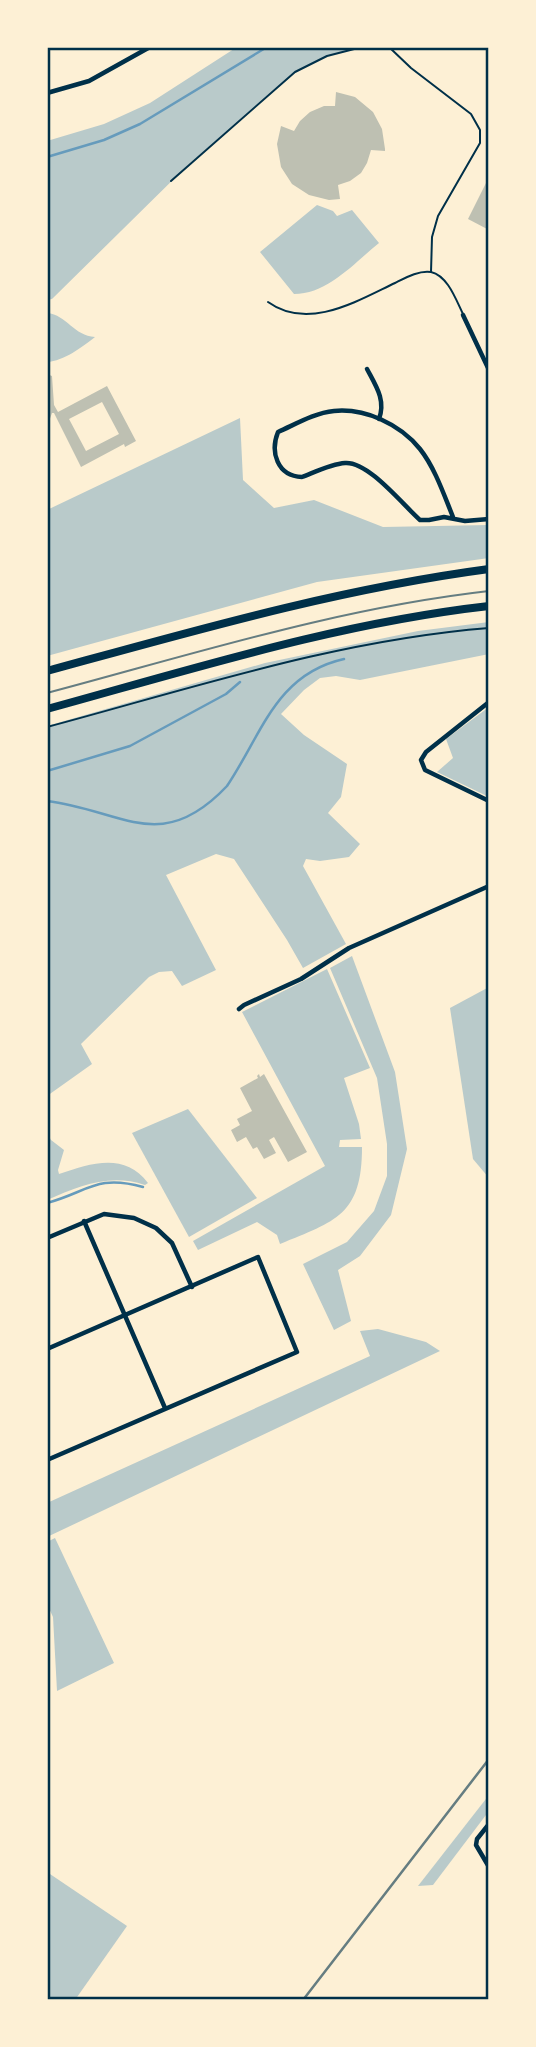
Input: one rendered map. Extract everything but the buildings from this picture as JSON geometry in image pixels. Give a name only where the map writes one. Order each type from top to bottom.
[{"type":"highway","points":[[47,671],[231,621],[365,589],[489,569]]},
{"type":"highway","points":[[47,709],[316,637],[404,619],[489,606]]},
{"type":"street","points":[[47,93],[89,81],[150,47]]},
{"type":"street","points":[[463,315],[489,370]]},
{"type":"street","points":[[367,369],[382,397],[379,419]]},
{"type":"street","points":[[453,517],[420,449],[400,429],[379,419],[349,411],[333,411],[310,417],[278,432],[274,444],[275,456],[281,467],[295,476],[302,477],[344,463],[356,464],[368,470],[420,520],[453,517],[465,521],[489,519]]},
{"type":"street","points":[[489,702],[426,752],[421,760],[425,770],[489,801]]},
{"type":"street","points":[[239,1009],[301,979],[349,948],[489,886]]},
{"type":"street","points":[[47,1238],[104,1214],[134,1218],[156,1228],[172,1243],[192,1287]]},
{"type":"street","points":[[84,1221],[165,1408]]},
{"type":"street","points":[[47,1349],[258,1257],[298,1352],[47,1460]]},
{"type":"street","points":[[489,1824],[477,1839],[476,1845],[489,1867]]},
{"type":"lane","points":[[171,181],[295,72],[327,56],[362,47]]},
{"type":"lane","points":[[388,47],[471,114],[480,130],[480,143],[438,216],[434,228],[431,272]]},
{"type":"lane","points":[[268,302],[295,314],[322,313],[359,300],[421,272],[431,272],[438,275],[450,288],[463,315]]},
{"type":"path","points":[[47,727],[258,669],[339,650],[407,636],[489,628]]},
{"type":"shaded area","points":[[237,47],[362,47],[327,56],[295,73],[189,164],[52,299],[47,300],[47,141],[104,124],[150,103]]},
{"type":"shaded area","points":[[317,205],[333,211],[337,216],[352,210],[379,243],[329,283],[306,293],[294,294],[260,252]]},
{"type":"shaded area","points":[[47,313],[60,317],[81,333],[95,337],[66,356],[47,362]]},
{"type":"shaded area","points":[[240,418],[243,480],[274,508],[314,500],[383,527],[489,525],[489,558],[317,582],[47,656],[47,510]]},
{"type":"shaded area","points":[[489,622],[489,654],[360,680],[336,676],[320,678],[281,714],[304,735],[347,764],[341,797],[328,813],[360,844],[349,857],[320,861],[306,859],[303,866],[346,944],[303,968],[234,859],[216,854],[166,875],[216,970],[182,986],[172,971],[159,972],[149,977],[81,1044],[92,1064],[47,1096],[47,726],[265,663],[418,631]]},
{"type":"shaded area","points":[[489,707],[489,797],[437,772],[453,758],[446,739]]},
{"type":"shaded area","points":[[352,956],[395,1072],[407,1149],[391,1215],[360,1256],[338,1270],[351,1321],[334,1330],[303,1264],[347,1242],[374,1211],[387,1176],[387,1144],[377,1078],[330,968]]},
{"type":"shaded area","points":[[327,969],[370,1068],[344,1078],[359,1124],[361,1139],[340,1140],[339,1147],[362,1147],[361,1170],[351,1202],[331,1221],[280,1244],[277,1235],[257,1222],[198,1250],[193,1241],[325,1166],[242,1012]]},
{"type":"shaded area","points":[[489,987],[489,1178],[473,1159],[450,1008]]},
{"type":"shaded area","points":[[188,1109],[257,1198],[189,1237],[132,1133]]},
{"type":"shaded area","points":[[47,1133],[51,1140],[64,1150],[59,1174],[83,1166],[118,1164],[139,1173],[148,1183],[145,1185],[119,1180],[95,1183],[47,1200]]},
{"type":"shaded area","points":[[378,1329],[426,1342],[440,1351],[47,1537],[47,1503],[370,1356],[360,1331]]},
{"type":"shaded area","points":[[55,1538],[114,1663],[57,1691],[53,1617],[47,1604],[47,1542]]},
{"type":"shaded area","points":[[489,1795],[489,1811],[433,1885],[418,1886]]},
{"type":"shaded area","points":[[47,1872],[127,1926],[75,2000],[47,2000]]},
{"type":"waterway","points":[[47,157],[104,140],[140,124],[267,47]]},
{"type":"waterway","points":[[47,801],[140,823],[161,824],[182,819],[203,807],[227,786],[261,727],[286,692],[321,667],[344,659]]},
{"type":"waterway","points":[[47,771],[130,746],[226,694],[240,682]]},
{"type":"waterway","points":[[47,1203],[103,1183],[143,1187]]},
{"type":"tram line","points":[[47,693],[322,620],[489,591]]},
{"type":"railway","points":[[303,2000],[489,1759]]}]
